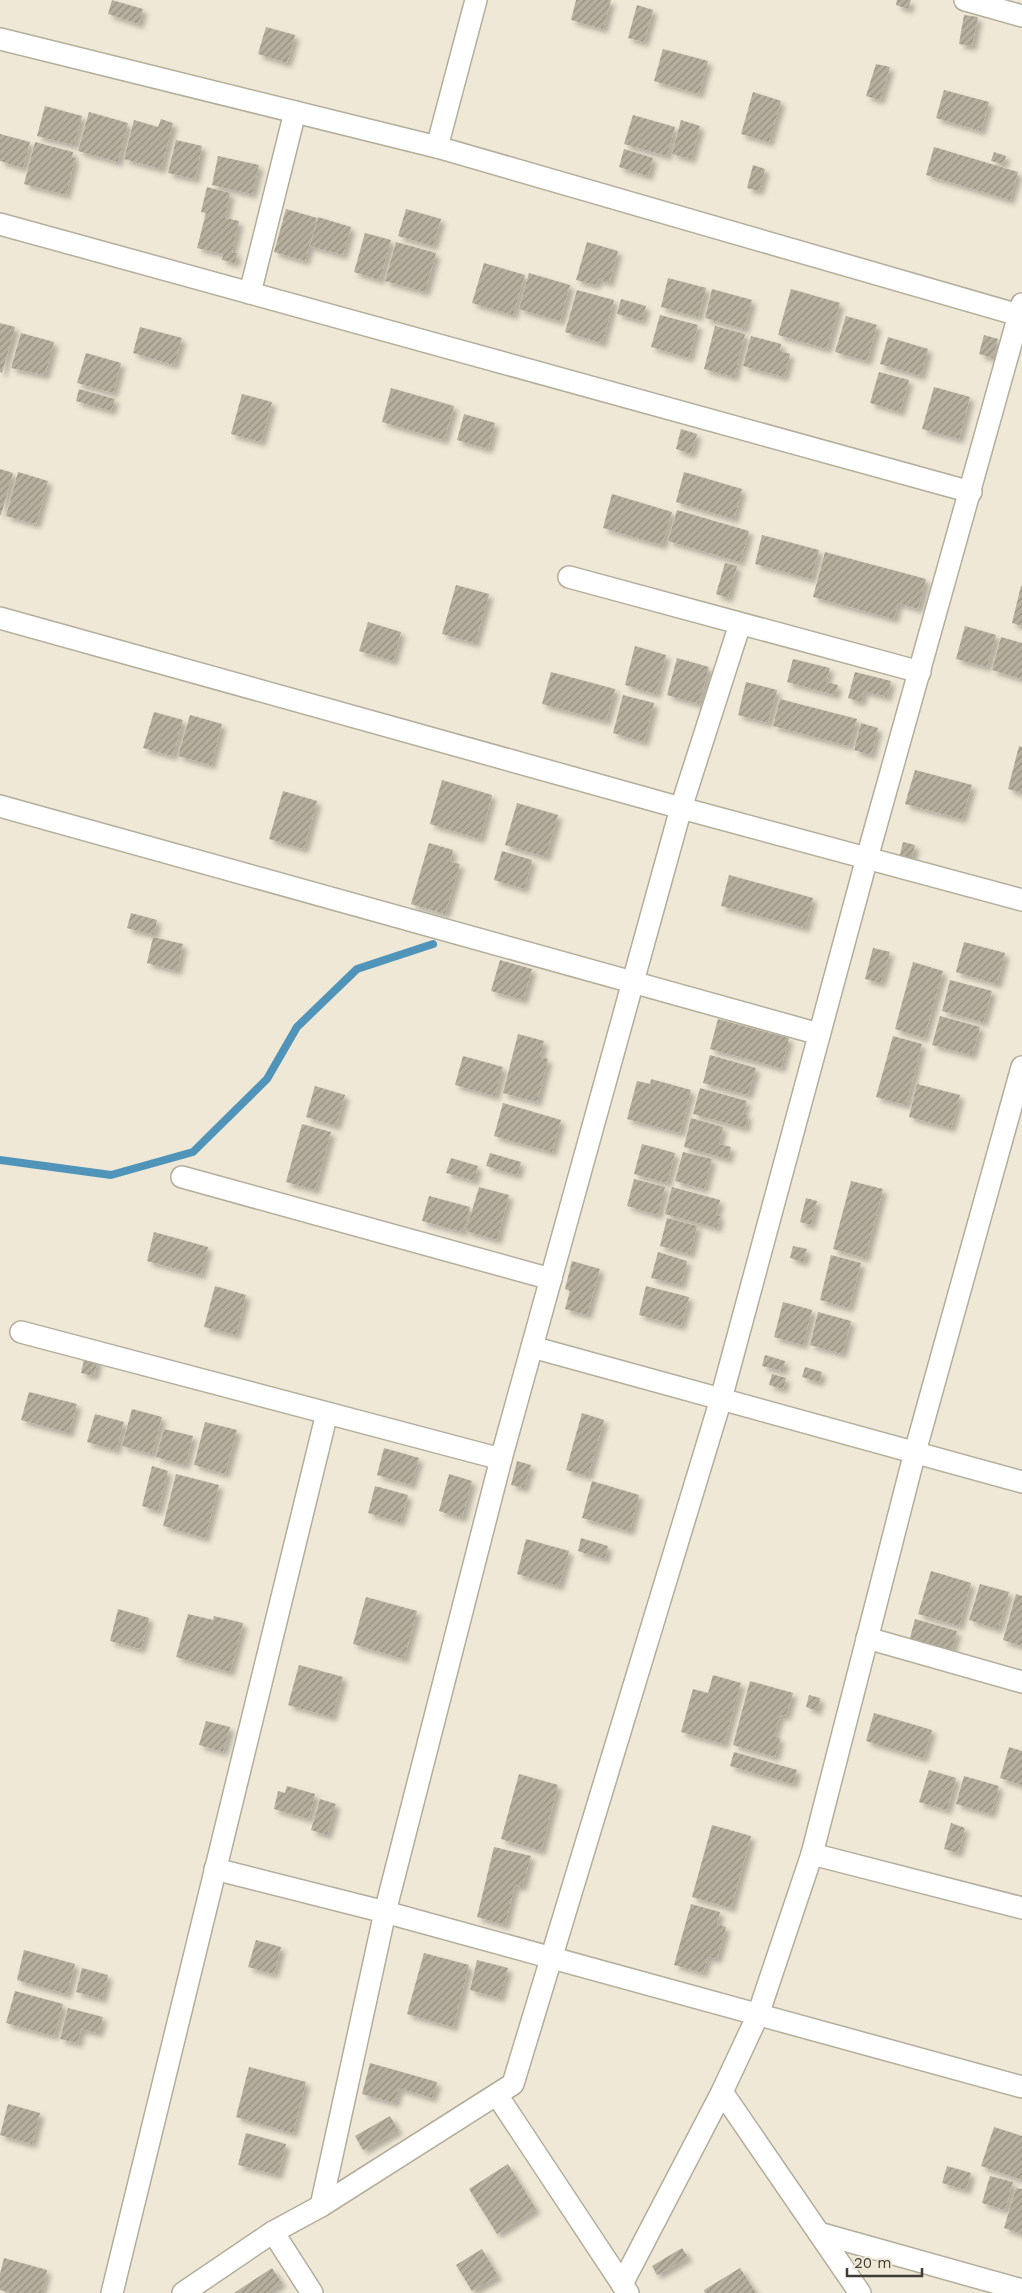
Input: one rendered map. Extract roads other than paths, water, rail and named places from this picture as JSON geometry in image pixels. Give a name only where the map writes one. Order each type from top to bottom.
[{"type":"street","points":[[437,146],[476,0]]},
{"type":"street","points":[[965,0],[1022,16]]},
{"type":"street","points":[[0,39],[437,146],[1021,312],[867,858],[721,1398],[513,2084],[321,2206],[273,2232],[182,2293]]},
{"type":"street","points":[[250,293],[295,112]]},
{"type":"street","points":[[0,224],[971,492]]},
{"type":"street","points":[[569,577],[920,672]]},
{"type":"street","points":[[0,618],[681,808],[1022,900]]},
{"type":"street","points":[[321,2206],[385,1912],[501,1459],[681,808],[740,624]]},
{"type":"street","points":[[0,806],[819,1034]]},
{"type":"street","points":[[625,2288],[758,2015],[812,1854],[915,1452],[1022,1067]]},
{"type":"street","points":[[182,1177],[551,1278]]},
{"type":"street","points":[[21,1332],[501,1459]]},
{"type":"street","points":[[532,1347],[1022,1482]]},
{"type":"street","points":[[112,2293],[327,1412]]},
{"type":"street","points":[[867,1638],[1022,1682]]},
{"type":"street","points":[[812,1854],[1022,1908]]},
{"type":"street","points":[[216,1869],[385,1912],[1022,2087]]},
{"type":"street","points":[[722,2092],[860,2293]]},
{"type":"street","points":[[497,2095],[625,2288]]},
{"type":"street","points":[[273,2232],[312,2293]]},
{"type":"street","points":[[819,2233],[1022,2290]]},
{"type":"waterway","points":[[0,1160],[111,1175],[193,1152],[267,1079],[297,1027],[357,969],[433,944]]}]
